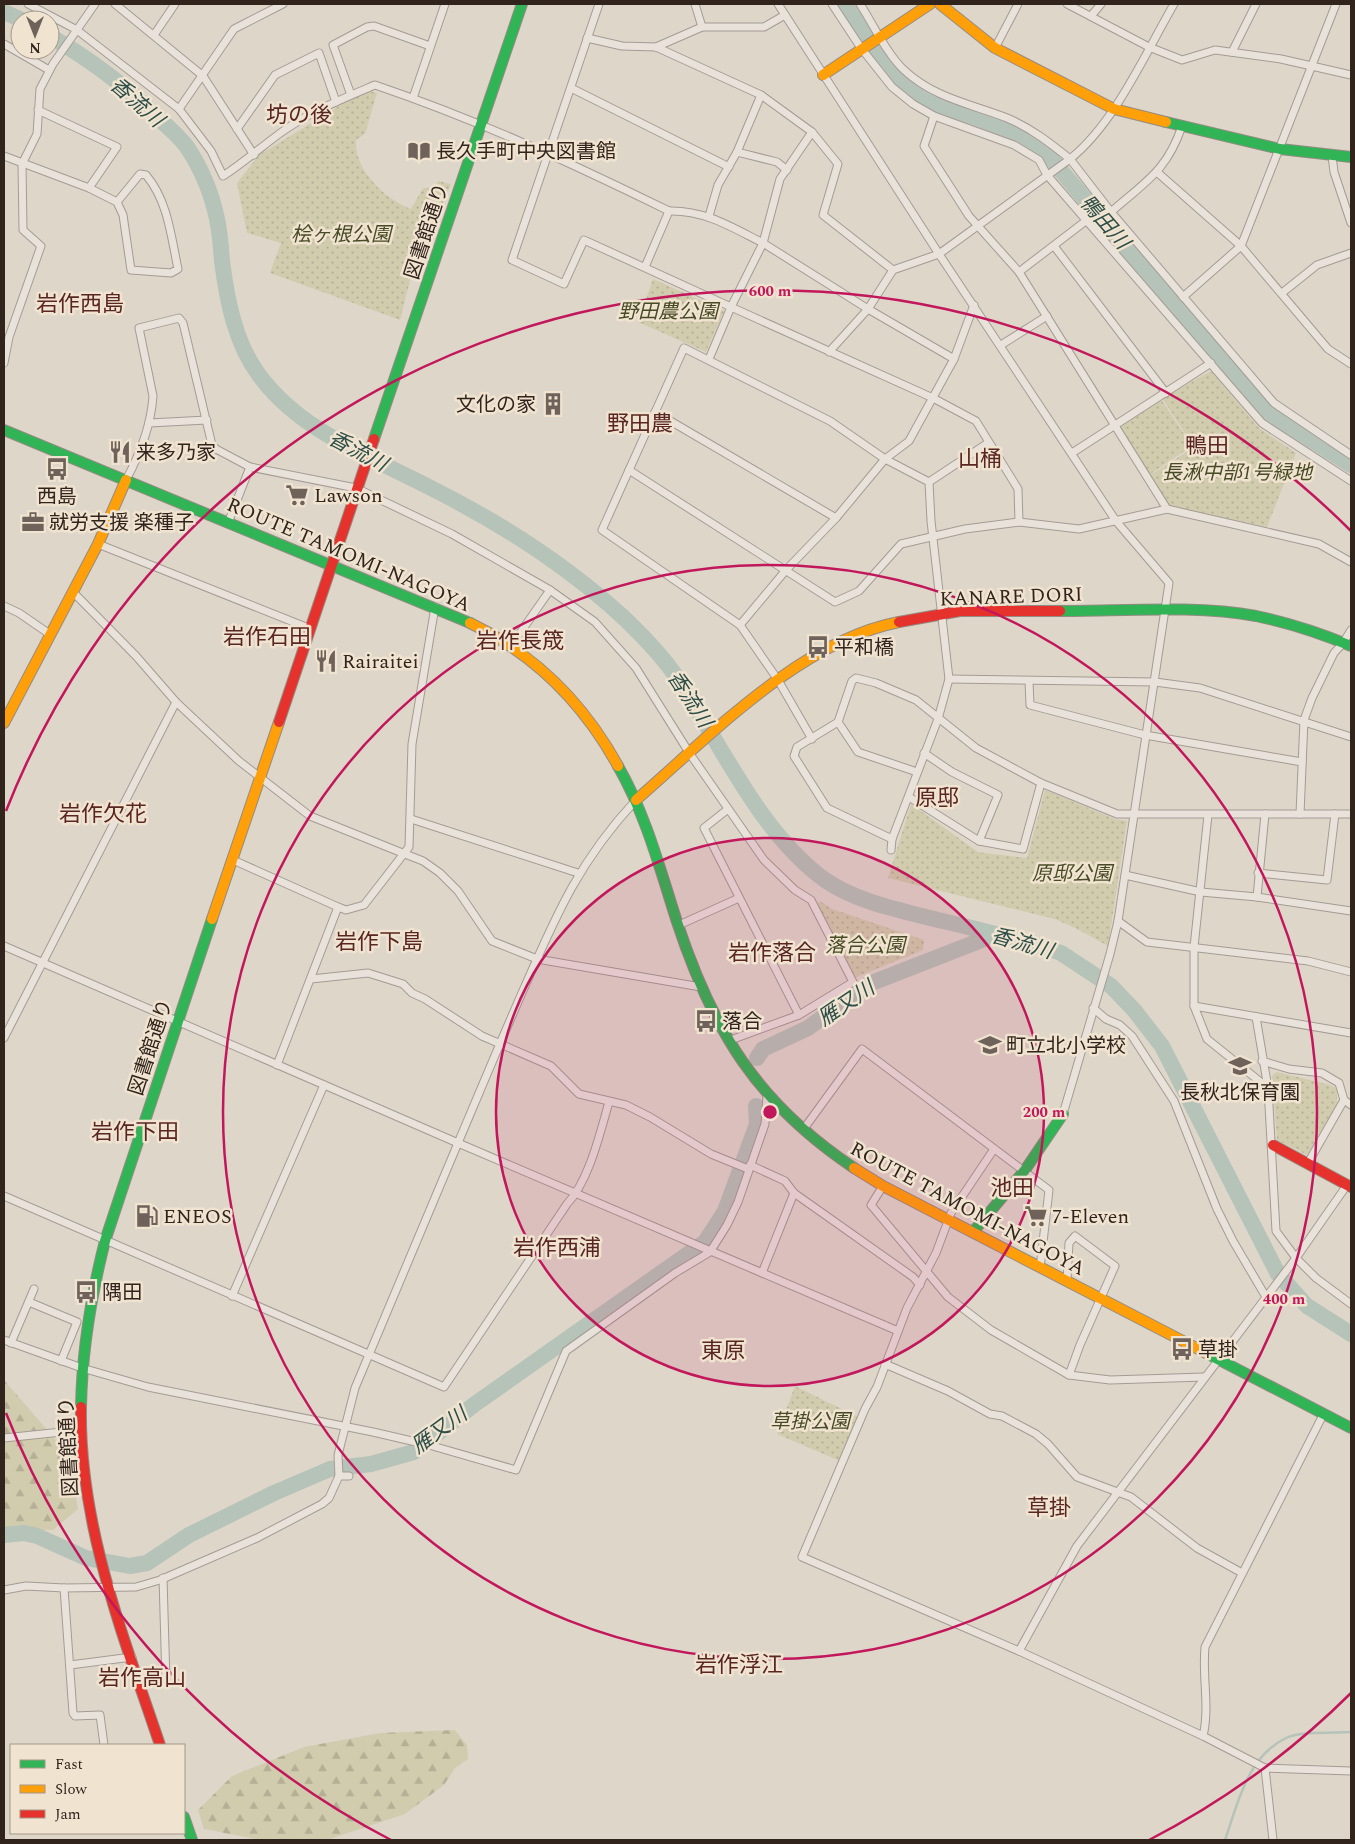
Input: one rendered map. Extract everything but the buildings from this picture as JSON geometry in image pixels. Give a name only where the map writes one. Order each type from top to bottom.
[{"type":"street","points":[[28,4],[75,32],[179,109],[211,151],[223,176],[254,155],[280,133],[336,102],[375,85],[480,123],[549,152],[669,210],[682,210],[708,216],[763,244],[868,309],[954,359]]},
{"type":"street","points":[[4,363],[9,336],[41,246],[23,230],[22,164],[37,134],[40,89],[51,67],[95,4]]},
{"type":"street","points":[[115,4],[202,76],[254,155]]},
{"type":"street","points":[[154,35],[175,4]]},
{"type":"street","points":[[179,109],[234,29],[282,4]]},
{"type":"street","points":[[413,98],[445,4]]},
{"type":"street","name":"図書館通り","points":[[160,1744],[107,1587],[85,1480],[81,1430],[82,1368],[94,1285],[105,1241],[178,1020],[311,629],[356,488],[374,442],[480,123],[522,4]]},
{"type":"street","points":[[599,4],[512,260],[564,284],[584,240],[646,266],[731,307],[933,398],[976,421],[1018,489],[1018,522]]},
{"type":"street","points":[[694,4],[702,27]]},
{"type":"street","points":[[778,4],[939,254],[1116,521],[1168,583],[1155,682],[1145,736],[1118,921],[1072,1088],[1063,1114],[1025,1170],[973,1232]]},
{"type":"street","points":[[832,4],[892,87],[918,108],[934,116],[1014,145],[1039,160],[1047,175],[1262,423],[1351,481]]},
{"type":"street","points":[[860,4],[879,36],[903,69],[930,90],[943,97],[1007,118],[1042,137],[1070,159],[1111,212],[1274,403],[1351,455]]},
{"type":"street","points":[[823,75],[879,36],[930,4]]},
{"type":"street","points":[[940,4],[995,48],[1114,109],[1280,150],[1351,157]]},
{"type":"street","points":[[995,48],[1018,4]]},
{"type":"street","points":[[1067,4],[1149,47],[1182,60],[1214,50],[1281,60],[1351,75]]},
{"type":"street","points":[[1091,16],[1101,4]]},
{"type":"street","points":[[829,352],[868,309],[893,270],[939,254],[1081,151],[1114,109],[1174,4]]},
{"type":"street","points":[[1232,52],[1256,4]]},
{"type":"street","points":[[1183,297],[1241,246],[1336,4]]},
{"type":"street","points":[[656,47],[702,27],[764,27],[785,15]]},
{"type":"street","points":[[352,95],[333,45],[367,27],[374,26],[430,46]]},
{"type":"street","points":[[587,38],[622,46],[656,47],[760,94],[812,132],[838,164],[823,215],[893,270]]},
{"type":"street","points":[[4,45],[51,67]]},
{"type":"street","points":[[237,128],[276,75],[319,53],[336,102]]},
{"type":"street","points":[[571,88],[729,167]]},
{"type":"street","points":[[708,216],[718,185],[737,152],[760,94]]},
{"type":"street","points":[[38,110],[116,147],[89,188]]},
{"type":"street","points":[[934,116],[924,146],[969,216],[1019,272],[1167,509]]},
{"type":"street","points":[[1111,212],[1158,173],[1177,141],[1182,126]]},
{"type":"street","points":[[709,359],[731,307],[763,244],[780,179],[812,132]]},
{"type":"street","points":[[737,152],[777,162],[787,170]]},
{"type":"street","points":[[4,156],[89,188],[117,202],[123,215],[132,270],[170,273],[178,269],[166,213],[157,188],[146,175],[140,174],[117,202]]},
{"type":"street","points":[[1332,156],[1334,172],[1351,223]]},
{"type":"street","points":[[1158,173],[1241,246],[1328,349],[1351,364]]},
{"type":"street","points":[[646,266],[669,210]]},
{"type":"street","points":[[1019,272],[1087,220]]},
{"type":"street","points":[[1054,246],[1166,393]]},
{"type":"street","points":[[1282,293],[1317,265],[1351,253]]},
{"type":"street","points":[[740,625],[786,570],[836,518],[885,459],[909,441],[954,359],[974,305]]},
{"type":"street","points":[[1001,345],[1047,316]]},
{"type":"street","points":[[4,723],[98,544],[126,480],[138,458],[149,423],[153,396],[140,328],[179,318],[184,323],[212,445],[250,467],[356,488],[452,534],[550,590],[595,622],[636,668],[693,751],[728,809],[764,860],[788,884],[811,900],[853,982],[799,1015],[728,1041]]},
{"type":"street","points":[[812,738],[778,680],[740,625],[602,530],[684,348],[830,421],[885,459],[929,482]]},
{"type":"street","points":[[1072,453],[1211,363]]},
{"type":"street","points":[[656,412],[836,518]]},
{"type":"street","points":[[149,423],[207,420]]},
{"type":"street","name":"ROUTE TAMOMI-NAGOYA","points":[[4,430],[435,607],[474,625],[511,646],[552,680],[594,728],[609,750],[636,800],[701,988],[728,1041],[750,1076],[767,1096],[803,1130],[835,1157],[949,1222],[973,1232],[1218,1358],[1286,1396],[1324,1413],[1351,1428]]},
{"type":"street","points":[[929,482],[988,443]]},
{"type":"street","points":[[228,523],[250,467]]},
{"type":"street","points":[[629,470],[835,602],[859,591],[901,544],[965,529],[1018,522],[1080,529],[1167,509],[1319,544],[1351,562]]},
{"type":"street","points":[[891,850],[892,839],[909,797],[916,772],[938,719],[949,679],[943,614],[932,538],[929,482]]},
{"type":"street","points":[[98,544],[311,629]]},
{"type":"street","points":[[511,646],[550,590]]},
{"type":"street","points":[[73,592],[136,656],[176,702],[239,762],[310,816],[423,862],[449,881],[458,891],[492,941],[537,959],[701,988]]},
{"type":"street","points":[[4,606],[19,613],[51,635]]},
{"type":"street","points":[[233,860],[346,910],[364,905],[405,854],[409,847],[411,819],[412,744],[435,607]]},
{"type":"street","name":"KANARE DORI","points":[[636,800],[726,721],[778,680],[829,647],[890,624],[960,611],[1165,611],[1254,616],[1306,628],[1347,645]]},
{"type":"street","points":[[1300,814],[1304,720],[1312,698],[1334,653],[1347,645],[1351,630]]},
{"type":"street","points":[[892,839],[827,808],[794,756],[797,747],[838,722],[852,681],[856,678],[876,683],[916,700],[976,748],[1041,783],[1117,814],[1351,814]]},
{"type":"street","points":[[949,679],[1155,682],[1200,688],[1304,720],[1351,737]]},
{"type":"street","points":[[1029,681],[1030,705],[1145,736],[1302,762]]},
{"type":"street","points":[[4,1038],[176,702]]},
{"type":"street","points":[[838,722],[858,752],[916,772]]},
{"type":"street","points":[[924,753],[952,772],[998,795],[979,840]]},
{"type":"street","points":[[909,797],[979,840],[1023,849],[1041,783]]},
{"type":"street","points":[[4,1590],[26,1586],[64,1588],[136,1586],[163,1578],[257,1538],[322,1504],[329,1498],[339,1475],[338,1462],[344,1425],[368,1355],[553,921],[578,873],[610,828],[636,800]]},
{"type":"street","points":[[728,809],[704,828],[799,1015]]},
{"type":"street","points":[[1257,897],[1265,814]]},
{"type":"street","points":[[1258,873],[1327,880],[1335,814]]},
{"type":"street","points":[[1208,815],[1194,947],[1194,1006],[1207,1039],[1268,1088]]},
{"type":"street","points":[[411,819],[578,873]]},
{"type":"street","points":[[1125,875],[1201,892],[1257,897],[1351,911]]},
{"type":"street","points":[[678,925],[739,898]]},
{"type":"street","points":[[277,1065],[338,907]]},
{"type":"street","points":[[1118,921],[1148,942],[1308,961],[1351,972]]},
{"type":"street","points":[[4,946],[709,1252],[898,1331]]},
{"type":"street","points":[[311,980],[368,973],[403,984],[412,993],[482,1036],[551,1066],[579,1094],[626,1105],[650,1117],[711,1154],[734,1164],[748,1167],[785,1181],[794,1193],[913,1277],[920,1285]]},
{"type":"street","points":[[1194,1006],[1351,1033]]},
{"type":"street","points":[[1093,1008],[1106,1019],[1120,1025],[1132,1036],[1174,1101],[1217,1209],[1233,1241],[1268,1296]]},
{"type":"street","points":[[1256,1017],[1268,1088],[1273,1145],[1276,1231],[1295,1259],[1316,1278],[1351,1304]]},
{"type":"street","points":[[803,1130],[862,1049],[994,1149],[1025,1170],[1049,1190],[1040,1268]]},
{"type":"street","points":[[1262,1061],[1289,1070],[1322,1073],[1339,1082],[1344,1100],[1351,1105]]},
{"type":"street","points":[[232,1296],[324,1085]]},
{"type":"street","points":[[4,1340],[82,1368],[148,1387],[344,1425],[426,1444],[516,1470],[566,1351],[675,1273],[709,1252],[727,1225],[738,1202],[748,1167],[764,1124],[767,1096]]},
{"type":"street","points":[[1308,1163],[1344,1100]]},
{"type":"street","points":[[4,1196],[444,1387],[567,1204],[577,1194],[609,1102]]},
{"type":"street","points":[[1019,1651],[1078,1546],[1349,1186],[1273,1145]]},
{"type":"street","points":[[994,1149],[951,1213],[949,1222],[898,1331],[877,1387],[865,1409],[802,1557],[1019,1651],[1203,1736],[1263,1767],[1351,1771]]},
{"type":"street","points":[[883,1186],[871,1205],[948,1298],[991,1330],[1069,1375],[1110,1380],[1204,1377]]},
{"type":"street","points":[[762,1273],[794,1193]]},
{"type":"street","points":[[1067,1281],[1070,1243],[1075,1236],[1115,1266],[1102,1300],[1080,1345],[1069,1375]]},
{"type":"street","points":[[11,1343],[34,1289]]},
{"type":"street","points":[[28,1302],[76,1322],[61,1361]]},
{"type":"street","points":[[885,1364],[948,1390],[990,1414],[1009,1419],[1036,1434],[1048,1444],[1077,1477],[1131,1497],[1197,1548],[1242,1574]]},
{"type":"street","points":[[1203,1736],[1206,1716],[1203,1667],[1205,1647],[1324,1413]]},
{"type":"street","points":[[4,1438],[62,1430],[81,1430]]},
{"type":"street","points":[[339,1475],[350,1476]]},
{"type":"street","points":[[163,1578],[166,1682]]},
{"type":"street","points":[[64,1588],[73,1713],[75,1716],[100,1714],[104,1744]]},
{"type":"street","points":[[70,1665],[132,1657]]},
{"type":"street","points":[[1263,1767],[1273,1840]]},
{"type":"street","points":[[185,1821],[192,1840]]},
{"type":"green space","name":"桧ヶ根公園","points":[[365,90],[377,93],[365,134],[356,140],[360,162],[373,182],[391,198],[411,209],[423,188],[435,188],[438,181],[451,184],[411,277],[400,320],[270,273],[281,243],[247,233],[237,183],[259,155]]},
{"type":"green space","name":"野田農公園","points":[[653,279],[724,311],[706,352],[638,322]]},
{"type":"green space","name":"長湫中部1号緑地","points":[[1211,371],[1259,428],[1296,453],[1267,527],[1167,506],[1149,476],[1194,447],[1162,398]]},
{"type":"green space","points":[[1161,399],[1192,446],[1149,475],[1120,427]]},
{"type":"green space","name":"原邸公園","points":[[1045,790],[1115,819],[1127,821],[1108,946],[1055,919],[888,878],[911,804],[978,852],[1027,858]]},
{"type":"green space","name":"落合公園","points":[[820,901],[832,909],[924,940],[923,950],[854,978],[817,904]]},
{"type":"green space","points":[[1276,1072],[1337,1088],[1337,1104],[1307,1155],[1277,1140],[1272,1076]]},
{"type":"green space","points":[[4,1380],[68,1454],[78,1509],[53,1530],[4,1531]]},
{"type":"green space","name":"草掛公園","points":[[795,1386],[858,1417],[840,1461],[777,1434]]},
{"type":"green space","points":[[455,1730],[467,1745],[468,1759],[455,1768],[444,1785],[405,1814],[327,1840],[261,1840],[204,1829],[198,1810],[232,1776],[304,1747],[380,1733]]},
{"type":"waterway","name":"鴨田川","points":[[845,4],[886,65],[915,94],[939,106],[1001,128],[1052,160],[1241,383],[1270,414],[1351,465]]},
{"type":"waterway","name":"香流川","points":[[4,12],[10,15]]},
{"type":"waterway","name":"香流川","points":[[60,42],[93,63],[145,105],[173,131],[192,155],[209,191],[215,210],[233,321],[251,363],[276,395],[294,412],[337,440],[455,500],[530,545],[578,579],[623,617],[653,647],[673,672],[762,814],[802,861],[825,880],[852,895],[880,905],[1035,944],[1061,953],[1111,986],[1134,1010],[1162,1046],[1278,1274],[1307,1306],[1351,1334]]},
{"type":"waterway","name":"雁又川","points":[[757,1058],[763,1049],[808,1028],[869,984],[997,934]]},
{"type":"waterway","name":"雁又川","points":[[4,1535],[24,1533],[37,1536],[86,1558],[130,1566],[147,1563],[189,1535],[274,1493],[330,1469],[371,1464],[414,1452],[475,1404],[705,1242],[725,1211],[757,1124],[756,1106]]},
{"type":"waterway","points":[[1225,1840],[1246,1782],[1253,1769],[1273,1746],[1286,1738],[1300,1734],[1351,1732]]},
{"type":"traffic: fast","points":[[374,439],[522,4]]},
{"type":"traffic: fast","points":[[1166,122],[1280,149],[1351,157]]},
{"type":"traffic: fast","points":[[4,430],[470,623]]},
{"type":"traffic: fast","points":[[1060,611],[1159,609],[1233,613],[1256,616],[1292,625],[1351,646]]},
{"type":"traffic: fast","points":[[618,766],[637,804],[691,961],[723,1031],[765,1090],[790,1117],[820,1143],[854,1168]]},
{"type":"traffic: fast","points":[[81,1407],[83,1365],[88,1324],[95,1282],[105,1241],[212,919]]},
{"type":"traffic: fast","points":[[973,1232],[1025,1170],[1063,1114]]},
{"type":"traffic: fast","points":[[1206,1353],[1351,1428]]},
{"type":"traffic: fast","points":[[185,1820],[192,1840]]},
{"type":"traffic: slow","points":[[823,75],[930,4]]},
{"type":"traffic: slow","points":[[940,4],[995,48],[1114,109],[1166,122]]},
{"type":"traffic: slow","points":[[4,723],[98,544],[126,480]]},
{"type":"traffic: slow","points":[[636,800],[758,694],[792,670],[827,649],[862,632],[899,622]]},
{"type":"traffic: slow","points":[[470,623],[515,650],[555,683],[590,722],[618,766]]},
{"type":"traffic: slow","points":[[212,919],[279,722]]},
{"type":"traffic: slow","points":[[854,1168],[883,1186],[1206,1353]]},
{"type":"traffic: jam","points":[[279,722],[374,439]]},
{"type":"traffic: jam","points":[[899,622],[960,611],[1060,611]]},
{"type":"traffic: jam","points":[[1273,1145],[1351,1187]]},
{"type":"traffic: jam","points":[[81,1407],[82,1451],[95,1537],[118,1621],[160,1744]]},
{"type":"place","name":"長久手町中央図書館","points":[[419,151]]},
{"type":"place","name":"文化の家","points":[[553,404]]},
{"type":"place","name":"来多乃家","points":[[120,452]]},
{"type":"place","name":"西島","points":[[57,469]]},
{"type":"place","name":"Lawson","points":[[297,495]]},
{"type":"place","name":"就労支援 楽種子","points":[[33,522]]},
{"type":"place","name":"平和橋","points":[[818,647]]},
{"type":"place","name":"Rairaitei","points":[[326,661]]},
{"type":"place","name":"落合","points":[[706,1021]]},
{"type":"place","name":"町立北小学校","points":[[990,1045]]},
{"type":"place","name":"長秋北保育園","points":[[1240,1066]]},
{"type":"place","name":"ENEOS","points":[[147,1216]]},
{"type":"place","name":"7-Eleven","points":[[1036,1216]]},
{"type":"place","name":"隅田","points":[[86,1292]]},
{"type":"place","name":"草掛","points":[[1182,1349]]},
{"type":"district","name":"坊の後","points":[[299,114]]},
{"type":"district","name":"岩作西島","points":[[80,303]]},
{"type":"district","name":"野田農","points":[[640,423]]},
{"type":"district","name":"鴨田","points":[[1207,445]]},
{"type":"district","name":"山桶","points":[[980,458]]},
{"type":"district","name":"岩作石田","points":[[267,636]]},
{"type":"district","name":"岩作長筬","points":[[520,640]]},
{"type":"district","name":"原邸","points":[[937,797]]},
{"type":"district","name":"岩作欠花","points":[[103,813]]},
{"type":"district","name":"岩作下島","points":[[379,941]]},
{"type":"district","name":"岩作落合","points":[[772,952]]},
{"type":"district","name":"岩作下田","points":[[135,1131]]},
{"type":"district","name":"池田","points":[[1012,1187]]},
{"type":"district","name":"岩作西浦","points":[[557,1247]]},
{"type":"district","name":"東原","points":[[723,1350]]},
{"type":"district","name":"草掛","points":[[1049,1507]]},
{"type":"district","name":"岩作浮江","points":[[739,1664]]},
{"type":"district","name":"岩作高山","points":[[142,1677]]}]
